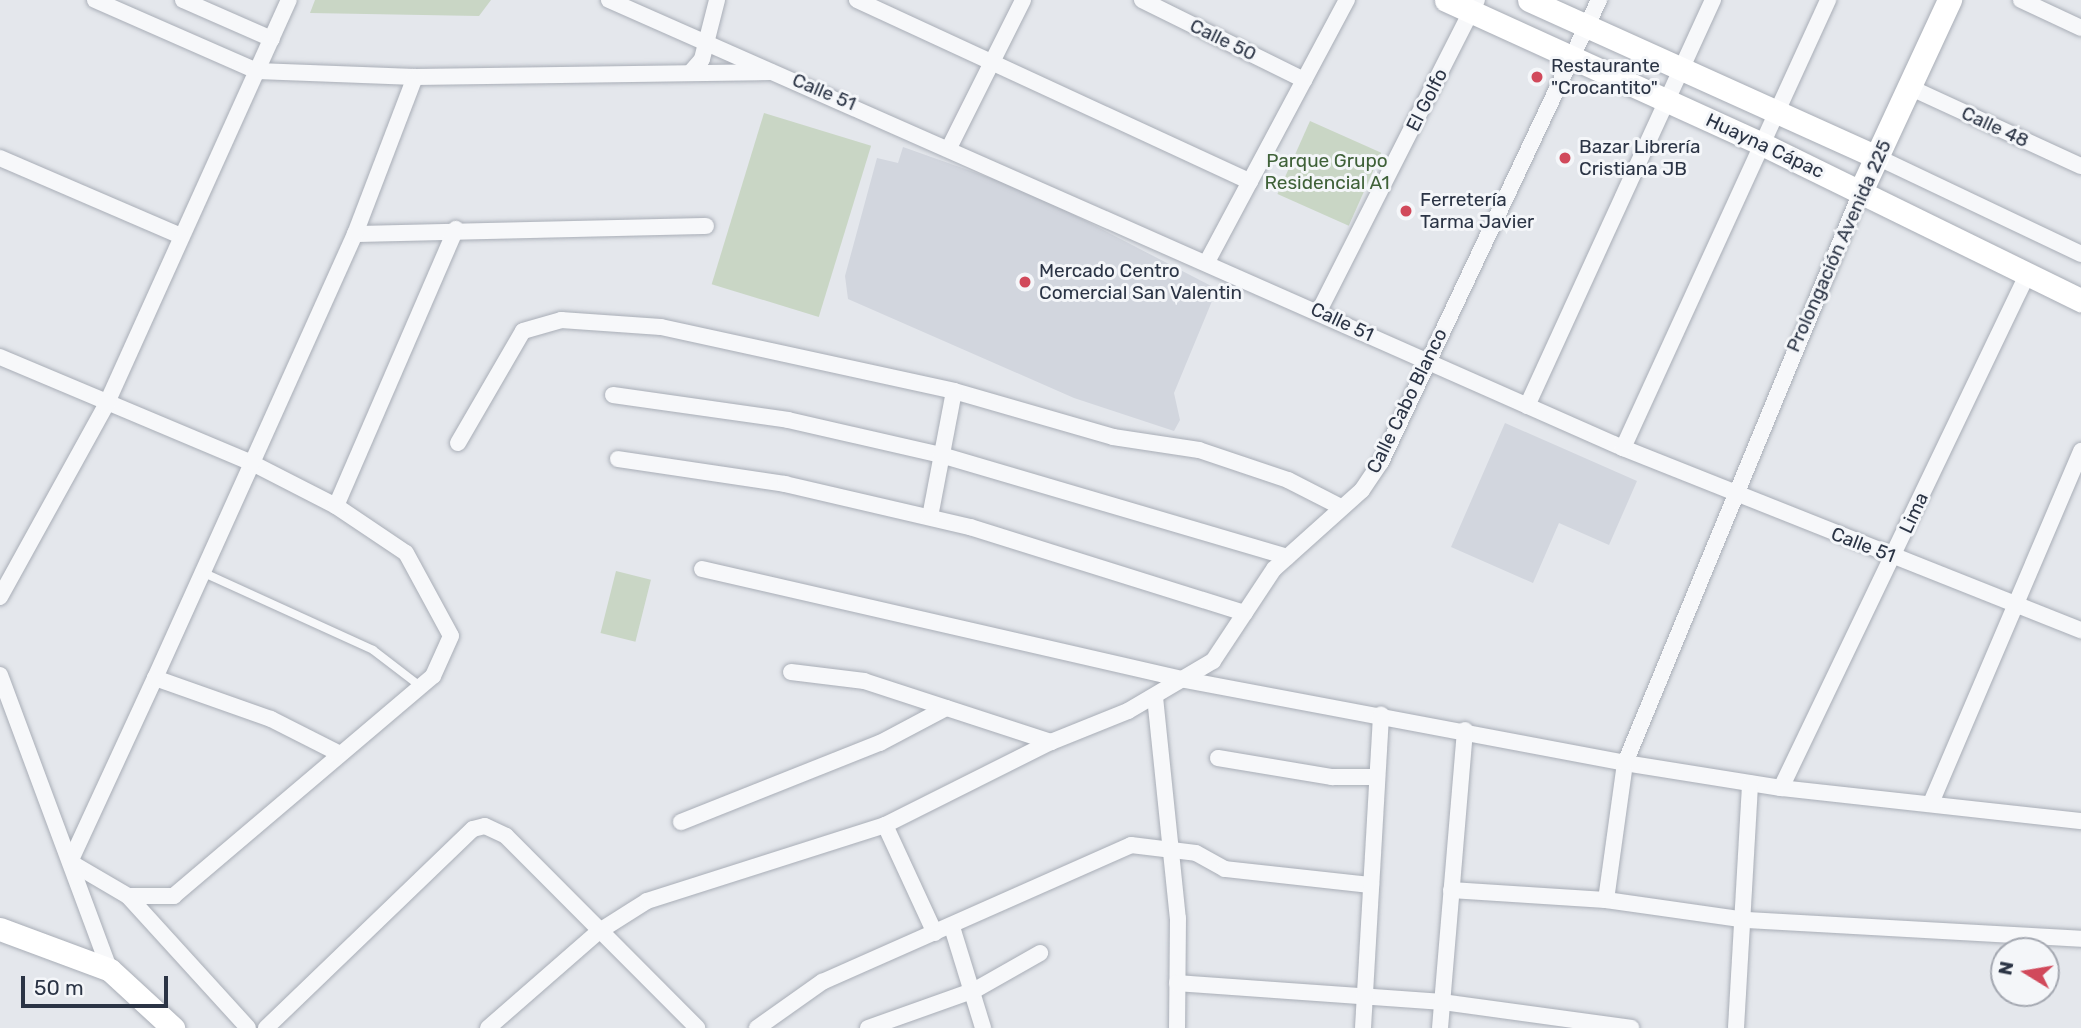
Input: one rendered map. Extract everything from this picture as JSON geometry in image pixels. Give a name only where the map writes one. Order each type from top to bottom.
[{"type":"main road","name":"Huayna Cápac","points":[[1446,0],[1475,6],[1574,57],[1764,145],[2081,300]]},
{"type":"main road","name":"Huayna Cápac","points":[[1529,0],[1877,157]]},
{"type":"main road","name":"Prolongación Avenida 225","points":[[1861,192],[1950,0]]},
{"type":"main road","points":[[0,929],[110,970],[173,1028]]},
{"type":"street","points":[[95,0],[257,71],[415,77],[777,72]]},
{"type":"street","points":[[183,0],[272,39]]},
{"type":"street","points":[[0,597],[106,405],[179,235],[289,0]]},
{"type":"street","name":"Calle 51","points":[[609,0],[950,146],[1623,448],[1731,494],[2081,631]]},
{"type":"street","points":[[690,73],[709,42],[718,0]]},
{"type":"street","points":[[857,0],[1250,183]]},
{"type":"street","points":[[950,146],[1023,0]]},
{"type":"street","name":"Calle 50","points":[[1142,0],[1304,80]]},
{"type":"street","points":[[1208,260],[1347,0]]},
{"type":"street","name":"Calle Cabo Blanco","points":[[488,1028],[598,932],[647,901],[885,825],[1051,742],[1155,697],[1213,661],[1245,612],[1287,557],[1362,490],[1381,462],[1599,0]]},
{"type":"street","points":[[1527,406],[1713,0]]},
{"type":"street","points":[[1623,448],[1764,145],[1828,0]]},
{"type":"street","points":[[2021,0],[2081,28]]},
{"type":"street","name":"El Golfo","points":[[1319,311],[1475,6]]},
{"type":"street","points":[[70,862],[355,234],[415,77]]},
{"type":"street","name":"Calle 48","points":[[1909,88],[2081,166]]},
{"type":"street","name":"Huayna Cápac","points":[[1877,157],[2081,254]]},
{"type":"street","points":[[0,158],[179,235]]},
{"type":"street","name":"Prolongación Avenida 225","points":[[1606,900],[1625,763],[1731,494],[1861,192]]},
{"type":"street","points":[[355,234],[456,229],[706,226]]},
{"type":"street","points":[[336,506],[456,229]]},
{"type":"street","name":"Lima","points":[[1781,788],[2027,275]]},
{"type":"street","points":[[458,443],[523,331],[561,320],[661,327],[954,391],[1113,437],[1244,463],[1341,507]]},
{"type":"street","points":[[0,357],[106,405],[252,463],[336,506],[406,554],[452,636],[445,656],[420,686],[174,896],[128,896]]},
{"type":"street","points":[[930,517],[944,456],[954,391]]},
{"type":"street","points":[[613,395],[788,421],[944,456],[1287,557]]},
{"type":"street","points":[[1931,803],[2012,602],[2081,451]]},
{"type":"street","points":[[618,459],[785,484],[930,517],[1245,612]]},
{"type":"street","points":[[702,569],[1186,680],[1465,730],[1625,763],[1781,788],[2081,821]]},
{"type":"street","points":[[791,672],[864,681],[1051,742]]},
{"type":"street","points":[[0,675],[110,970]]},
{"type":"street","points":[[155,678],[271,719],[340,754]]},
{"type":"street","points":[[1155,697],[1171,850],[1177,1028]]},
{"type":"street","points":[[681,822],[880,743],[946,708]]},
{"type":"street","points":[[1363,1028],[1381,715]]},
{"type":"street","points":[[1440,1028],[1465,730]]},
{"type":"street","points":[[1218,758],[1332,777],[1377,777]]},
{"type":"street","points":[[1736,1028],[1746,920],[1749,783]]},
{"type":"street","points":[[885,825],[934,933]]},
{"type":"street","points":[[266,1028],[478,826],[506,835],[598,932],[697,1028]]},
{"type":"street","points":[[757,1028],[822,982],[952,927],[1096,857],[1130,845],[1196,853],[1225,869],[1371,885]]},
{"type":"street","points":[[70,862],[128,896],[248,1028]]},
{"type":"street","points":[[1451,890],[1606,900],[1746,920],[2081,939]]},
{"type":"street","points":[[952,927],[975,990],[983,1028]]},
{"type":"street","points":[[868,1028],[975,990],[1040,953]]},
{"type":"street","points":[[1177,983],[1442,1002],[1631,1028]]},
{"type":"lane","points":[[202,572],[373,650],[420,686]]},
{"type":"shaded area","name":"Mercado Centro Comercial San Valentin","points":[[903,147],[1030,192],[1217,289],[1174,393],[1180,420],[1174,431],[1074,398],[848,299],[845,276],[877,158],[898,163]]},
{"type":"shaded area","points":[[1505,423],[1637,481],[1609,545],[1559,523],[1533,583],[1451,547]]},
{"type":"green space","points":[[315,0],[491,0],[479,16],[310,13]]},
{"type":"green space","points":[[764,113],[871,146],[819,317],[712,284]]},
{"type":"green space","name":"Parque Grupo Residencial A1","points":[[1310,121],[1381,153],[1349,226],[1277,194]]},
{"type":"green space","points":[[616,571],[651,580],[635,642],[601,633]]},
{"type":"place","name":"Restaurante \"Crocantito\"","points":[[1537,77]]},
{"type":"place","name":"Bazar Librería Cristiana JB","points":[[1565,158]]},
{"type":"place","name":"Ferretería Tarma Javier","points":[[1406,211]]},
{"type":"place","name":"Mercado Centro Comercial San Valentin","points":[[1025,282]]}]
